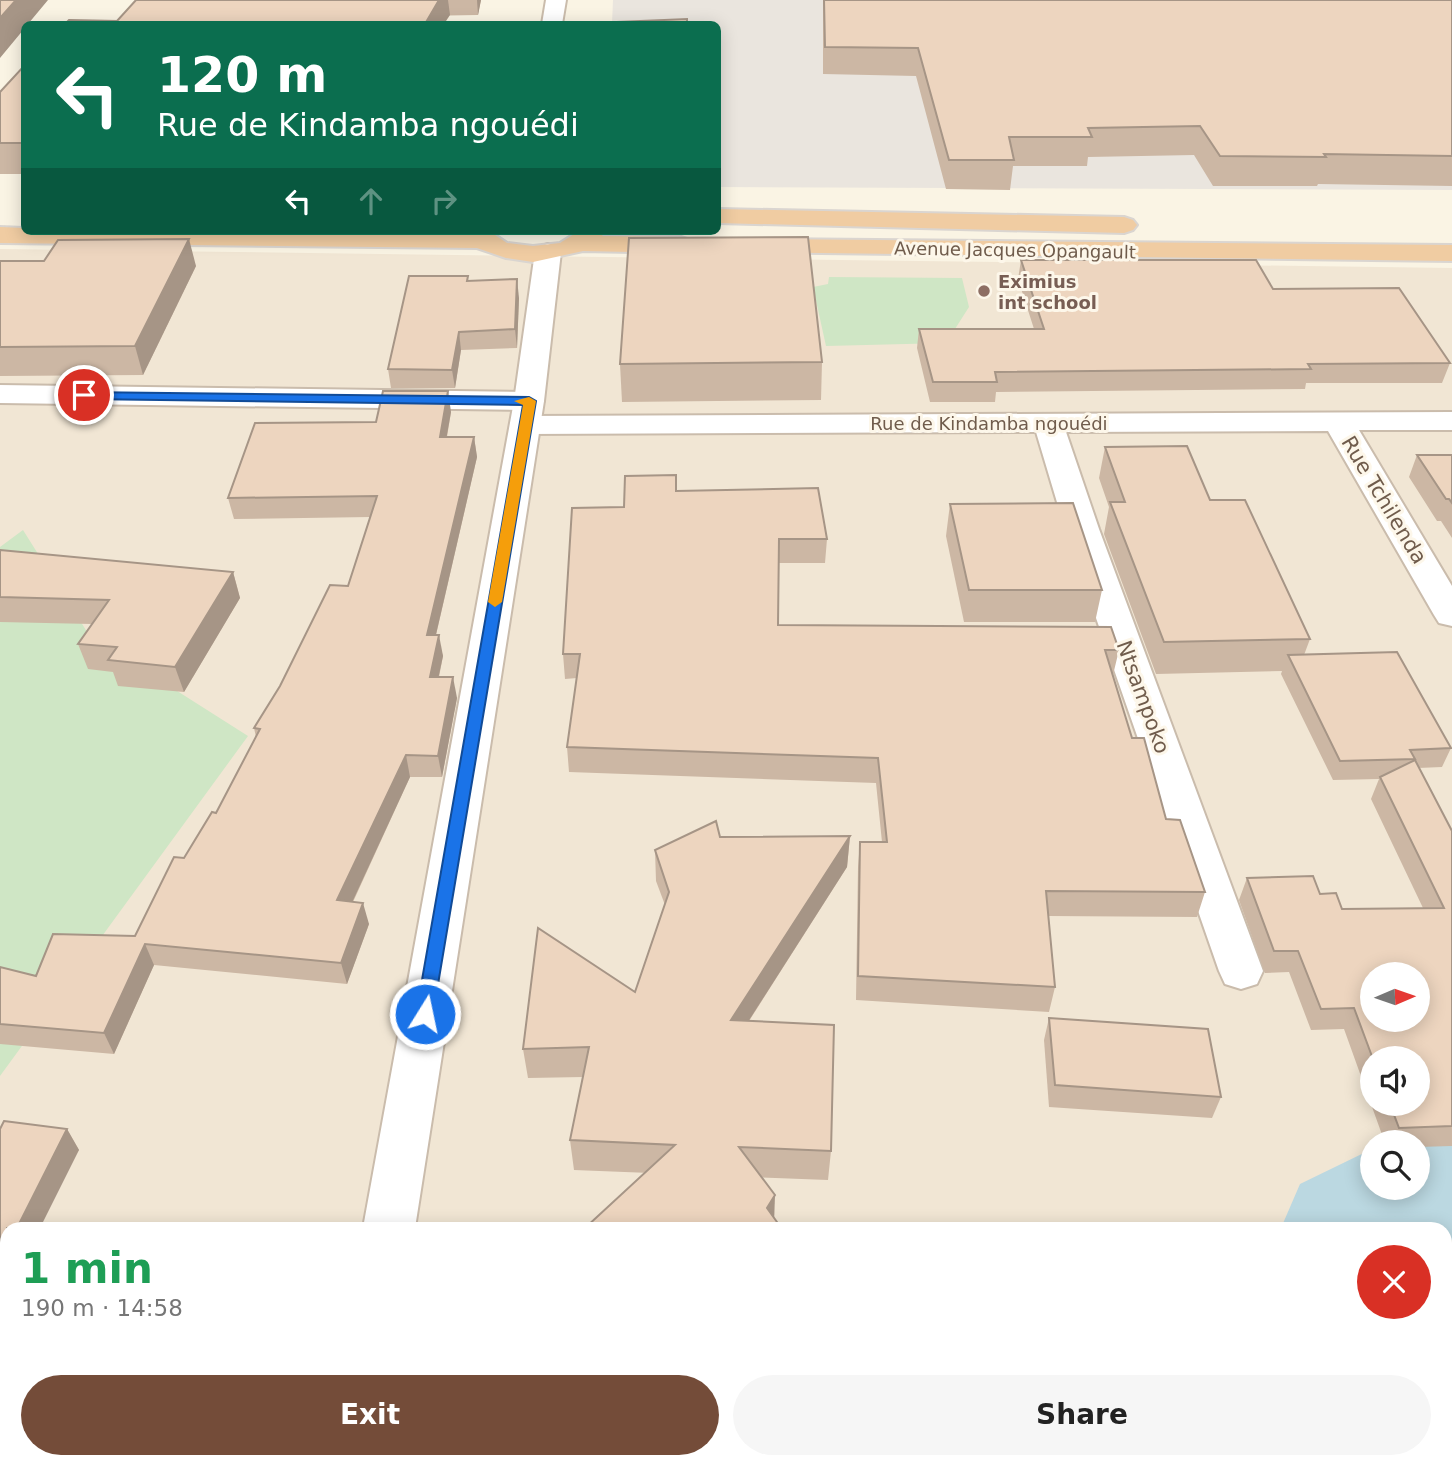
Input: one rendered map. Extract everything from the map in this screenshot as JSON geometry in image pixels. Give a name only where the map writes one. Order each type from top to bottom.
[{"type":"highway","points":[[0,211],[21,211]]},
{"type":"highway","name":"Avenue Jacques Opangault","points":[[721,216],[1143,225]]},
{"type":"highway","points":[[1320,228],[1452,230]]},
{"type":"highway","points":[[0,235],[478,235],[509,252],[573,242],[710,246]]},
{"type":"highway","name":"Avenue Jacques Opangault","points":[[737,246],[1452,253]]},
{"type":"street","points":[[552,21],[555,0]]},
{"type":"street","points":[[390,1222],[527,413],[573,242]]},
{"type":"street","name":"Rue de Kindamba ngouédi","points":[[0,394],[527,413],[1048,423],[1452,421]]},
{"type":"street","name":"Rue Tchilenda","points":[[1338,421],[1452,615]]},
{"type":"street","name":"Ntsampoko","points":[[1048,423],[1121,637],[1241,971]]},
{"type":"street","points":[[1079,637],[1121,637]]},
{"type":"shaded area","points":[[613,0],[957,0],[1452,60],[1452,190],[721,187],[721,21],[612,21]]},
{"type":"shaded area","points":[[0,249],[1452,268],[1452,1222],[0,1222]]},
{"type":"green space","points":[[829,277],[962,278],[969,307],[946,343],[826,346],[813,287],[828,284]]},
{"type":"green space","points":[[23,530],[89,635],[248,736],[0,1076],[0,547]]},
{"type":"building","points":[[0,0],[16,0],[0,18]]},
{"type":"building","points":[[136,0],[439,0],[427,21],[117,21]]},
{"type":"building","points":[[824,0],[1452,0],[1452,156],[1220,156],[1200,126],[1088,128],[1092,137],[1009,137],[1014,160],[949,160],[918,48],[825,47]]},
{"type":"building","points":[[687,19],[687,21],[641,21]]},
{"type":"building","points":[[21,69],[21,143],[0,143],[0,92]]},
{"type":"building","points":[[808,237],[822,362],[620,364],[629,238]]},
{"type":"building","points":[[189,239],[135,346],[0,347],[0,261],[44,261],[58,240]]},
{"type":"building","points":[[1021,260],[1256,260],[1273,289],[1399,288],[1450,363],[1308,364],[1311,369],[995,372],[997,382],[933,382],[919,329],[1044,329]]},
{"type":"building","points":[[409,276],[468,276],[467,281],[517,279],[515,329],[459,332],[452,370],[388,369]]},
{"type":"building","points":[[383,391],[448,391],[440,437],[474,437],[427,635],[439,635],[430,677],[453,677],[438,756],[406,755],[337,900],[363,903],[341,963],[145,944],[104,1033],[0,1024],[0,967],[36,976],[53,934],[135,936],[174,857],[184,858],[212,812],[216,813],[260,729],[254,728],[280,686],[330,585],[348,586],[377,496],[228,498],[255,423],[376,422]]},
{"type":"building","points":[[1187,446],[1210,500],[1245,500],[1310,639],[1164,642],[1110,502],[1125,502],[1105,447]]},
{"type":"building","points":[[1417,455],[1452,455],[1452,503],[1446,499]]},
{"type":"building","points":[[676,475],[676,491],[818,488],[827,539],[779,539],[778,625],[1111,627],[1119,650],[1105,650],[1132,738],[1144,738],[1166,819],[1180,820],[1205,892],[1046,891],[1055,987],[858,976],[860,842],[887,842],[878,758],[567,747],[580,654],[563,654],[572,508],[624,507],[625,476]]},
{"type":"building","points":[[1073,503],[1102,590],[969,590],[950,504]]},
{"type":"building","points":[[0,550],[233,572],[175,667],[108,660],[117,647],[78,644],[109,600],[0,597]]},
{"type":"building","points":[[1397,652],[1451,748],[1410,750],[1415,759],[1340,761],[1288,655]]},
{"type":"building","points":[[1415,760],[1452,831],[1452,1126],[1399,1128],[1394,1116],[1430,1116],[1430,1046],[1368,1046],[1363,1032],[1430,1032],[1430,962],[1360,962],[1360,1024],[1354,1008],[1321,1009],[1298,951],[1274,951],[1247,878],[1313,876],[1320,894],[1336,893],[1342,909],[1444,908],[1380,777]]},
{"type":"building","points":[[716,821],[720,837],[850,836],[731,1020],[834,1025],[831,1151],[739,1147],[775,1195],[767,1208],[777,1222],[592,1222],[675,1145],[570,1140],[589,1047],[523,1049],[538,928],[635,992],[669,892],[655,850]]},
{"type":"building","points":[[1049,1018],[1208,1029],[1221,1097],[1055,1085]]},
{"type":"building","points":[[4,1121],[67,1129],[20,1222],[0,1222],[0,1129]]},
{"type":"waterway","points":[[1358,1222],[1439,1180],[1452,1179]]},
{"type":"slow traffic","points":[[495,602],[529,401],[520,401]]},
{"type":"place","name":"Eximius int school","points":[[984,291]]},
{"type":"route","points":[[84,395],[529,401],[425,1014]]}]
